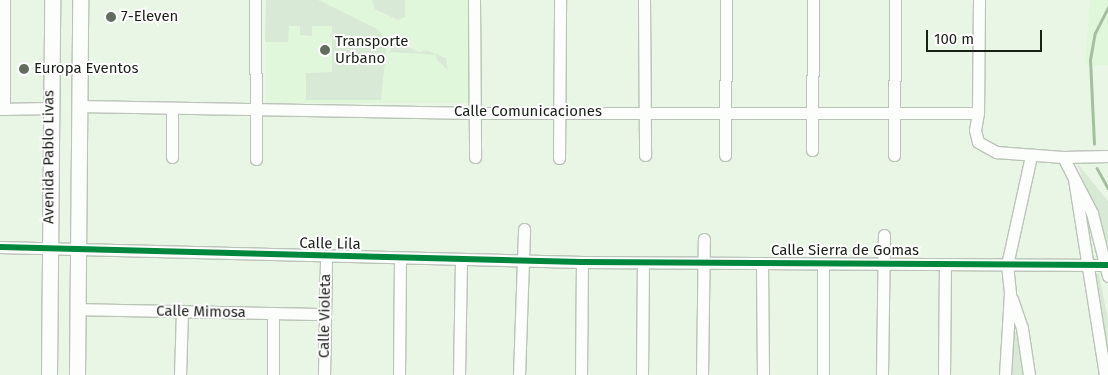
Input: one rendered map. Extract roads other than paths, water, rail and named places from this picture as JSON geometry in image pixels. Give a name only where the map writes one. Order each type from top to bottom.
[{"type":"main road","name":"Avenida Pablo Livas","points":[[49,375],[49,108],[52,0]]},
{"type":"main road","name":"Avenida Pablo Livas","points":[[77,375],[80,0]]},
{"type":"street","points":[[4,0],[2,109],[49,108]]},
{"type":"street","points":[[255,0],[256,159]]},
{"type":"street","points":[[474,0],[475,157]]},
{"type":"street","points":[[558,158],[561,112],[560,0]]},
{"type":"street","points":[[644,0],[645,155]]},
{"type":"street","points":[[725,155],[726,0]]},
{"type":"street","points":[[812,150],[813,0]]},
{"type":"street","points":[[894,155],[895,0]]},
{"type":"street","points":[[979,0],[978,113],[975,130],[983,147],[996,152],[1031,156],[1108,156]]},
{"type":"street","name":"Calle Comunicaciones","points":[[78,106],[476,113],[644,111],[978,113]]},
{"type":"street","points":[[172,109],[172,157]]},
{"type":"street","points":[[1006,375],[1010,293],[1007,264],[1031,156]]},
{"type":"street","points":[[1063,157],[1092,212],[1108,269]]},
{"type":"street","points":[[1074,179],[1105,375]]},
{"type":"street","points":[[519,375],[521,261],[524,229]]},
{"type":"street","points":[[882,375],[884,235]]},
{"type":"street","points":[[702,375],[702,263],[704,239]]},
{"type":"street","name":"Calle Lila","points":[[0,247],[582,262]]},
{"type":"street","name":"Calle Violeta","points":[[324,375],[326,256]]},
{"type":"street","points":[[399,375],[400,258]]},
{"type":"street","points":[[458,375],[461,260]]},
{"type":"street","points":[[581,375],[582,262]]},
{"type":"street","name":"Calle Sierra de Gomas","points":[[582,262],[1087,265],[1108,269]]},
{"type":"street","points":[[642,375],[643,263]]},
{"type":"street","points":[[762,263],[763,375]]},
{"type":"street","points":[[823,375],[824,264]]},
{"type":"street","points":[[944,375],[945,264]]},
{"type":"street","points":[[1010,293],[1022,328],[1029,375]]},
{"type":"street","name":"Calle Mimosa","points":[[78,309],[182,313],[274,312],[325,314]]},
{"type":"street","points":[[273,375],[274,312]]},
{"type":"street","points":[[180,375],[182,313]]},
{"type":"waterway","points":[[1094,144],[1090,60],[1095,33],[1108,7]]},
{"type":"waterway","points":[[1097,168],[1108,188]]},
{"type":"place","name":"7-Eleven","points":[[111,17]]},
{"type":"place","name":"Transporte Urbano","points":[[325,50]]},
{"type":"place","name":"Europa Eventos","points":[[24,69]]}]
